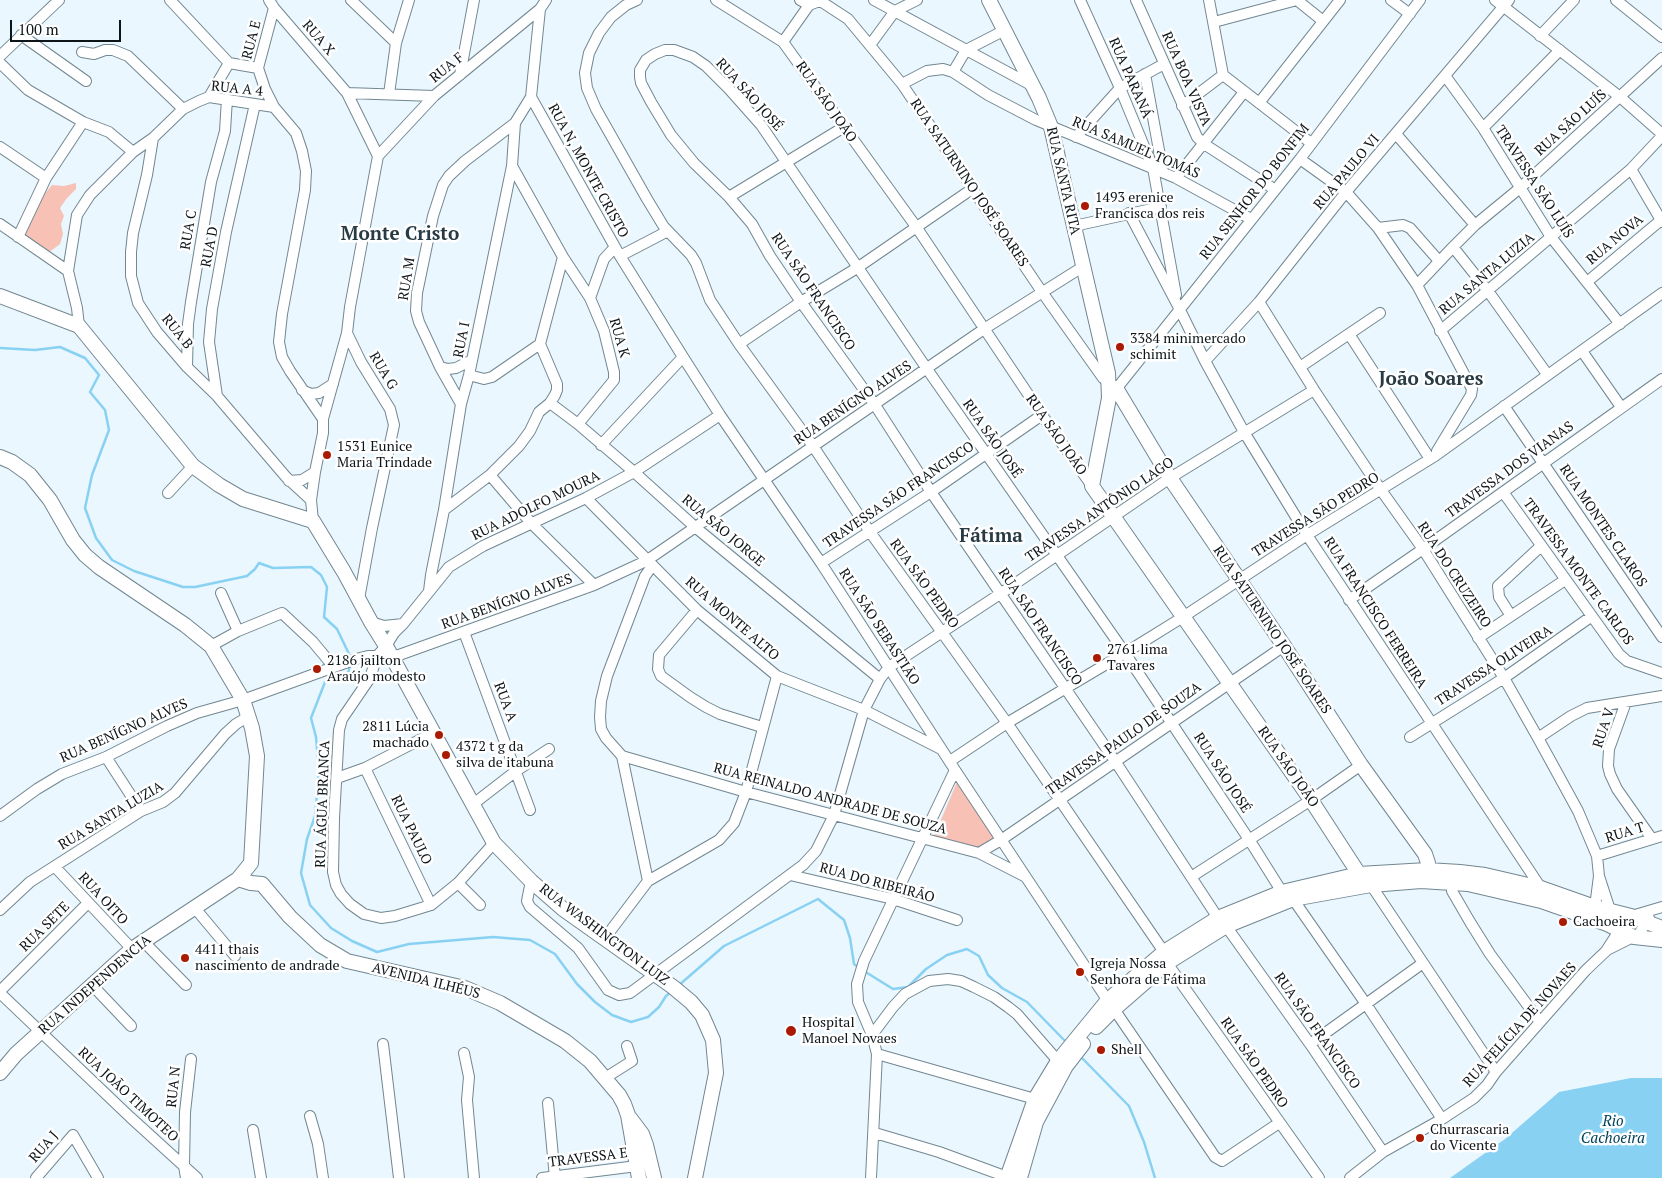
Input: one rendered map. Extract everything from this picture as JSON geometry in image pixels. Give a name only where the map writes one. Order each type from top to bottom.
[{"type":"main road","name":"RUA SANTA RITA","points":[[989,0],[1033,86],[1051,126],[1111,385]]},
{"type":"main road","points":[[0,296],[79,326],[193,466],[219,485],[243,499],[313,521]]},
{"type":"main road","name":"RUA SATURNINO JOSÉ SOARES","points":[[1111,385],[1170,478],[1284,646],[1361,765],[1424,854],[1428,863],[1424,875]]},
{"type":"main road","points":[[1092,486],[1111,385]]},
{"type":"main road","points":[[0,457],[12,462],[30,475],[50,500],[73,540],[85,555],[99,567],[185,625],[211,646],[243,700],[249,716],[257,756],[245,871],[251,883],[262,884]]},
{"type":"main road","name":"RUA SÃO JOÃO","points":[[1092,486],[1311,800],[1358,874]]},
{"type":"main road","name":"RUA WASHINGTON LUIZ","points":[[313,521],[359,599],[384,652],[433,733],[494,843],[531,881],[564,909],[673,987],[697,1008],[709,1030],[715,1050],[716,1073],[695,1178]]},
{"type":"main road","name":"AVENIDA ILHÉUS","points":[[245,871],[262,884],[290,917],[320,945],[347,961],[464,988],[500,1002],[566,1041],[590,1061],[619,1095],[628,1115],[642,1134],[654,1178]]},
{"type":"main road","name":"RUA INDEPENDENCIA","points":[[0,1073],[16,1054],[137,945],[245,871]]},
{"type":"main road","points":[[1011,1178],[1035,1099],[1058,1061],[1111,1005],[1165,958],[1222,922],[1288,895],[1358,874],[1424,875],[1456,878],[1485,876],[1540,888],[1595,907],[1632,916],[1654,913],[1662,928]]},
{"type":"main road","points":[[1288,895],[1371,885],[1424,875]]},
{"type":"main road","points":[[1456,878],[1478,886],[1541,901],[1606,924],[1634,937],[1662,940]]},
{"type":"main road","points":[[1011,1178],[1045,1103],[1066,1066],[1111,1005]]},
{"type":"main road","name":"AVENIDA ILHÉUS","points":[[628,1115],[638,1172]]},
{"type":"street","points":[[0,56],[59,0]]},
{"type":"street","points":[[170,0],[228,64],[258,68]]},
{"type":"street","points":[[351,0],[396,43]]},
{"type":"street","points":[[389,94],[396,43],[409,0]]},
{"type":"street","points":[[460,75],[474,0]]},
{"type":"street","name":"RUA SÃO PEDRO","points":[[637,0],[626,5],[611,17],[599,33],[590,53],[585,73],[587,88],[596,109],[646,200],[668,231],[691,256],[710,300],[739,344],[813,446],[870,532],[1006,723],[1165,958],[1319,1178]]},
{"type":"street","points":[[716,0],[783,42],[804,2]]},
{"type":"street","points":[[874,0],[1033,86]]},
{"type":"street","points":[[870,45],[895,11],[917,0]]},
{"type":"street","name":"RUA PARANÁ","points":[[1080,0],[1158,170]]},
{"type":"street","name":"RUA BOA VISTA","points":[[1136,0],[1197,138],[1274,189]]},
{"type":"street","points":[[1209,0],[1223,75],[1311,143]]},
{"type":"street","points":[[1214,22],[1297,0],[1324,21]]},
{"type":"street","points":[[1259,103],[1340,0]]},
{"type":"street","points":[[1391,0],[1410,14]]},
{"type":"street","name":"RUA SENHOR DO BONFIM","points":[[1111,385],[1179,308],[1300,159],[1420,0]]},
{"type":"street","points":[[1540,36],[1574,0]]},
{"type":"street","points":[[1616,0],[1661,33]]},
{"type":"street","points":[[1627,8],[1634,0]]},
{"type":"street","name":"RUA SATURNINO JOSÉ SOARES","points":[[804,2],[822,2],[836,10],[854,25],[902,84],[1042,292],[1103,378],[1111,385]]},
{"type":"street","points":[[1502,2],[1540,36],[1620,97],[1662,135]]},
{"type":"street","name":"RUA PAULO VI","points":[[1205,361],[1259,302],[1346,192],[1446,77],[1502,2]]},
{"type":"street","name":"RUA E","points":[[271,4],[258,68],[274,107]]},
{"type":"street","name":"RUA X","points":[[271,4],[347,93],[378,156]]},
{"type":"street","name":"RUA F","points":[[378,156],[434,96],[543,4]]},
{"type":"street","name":"RUA N, MONTE CRISTO","points":[[543,4],[531,97],[617,252]]},
{"type":"street","points":[[953,72],[966,50],[1005,30]]},
{"type":"street","points":[[21,35],[86,81]]},
{"type":"street","name":"RUA SÃO JOÃO","points":[[783,42],[917,228],[1042,415],[1092,486]]},
{"type":"street","points":[[82,52],[94,54],[105,50],[113,50],[128,56],[183,109]]},
{"type":"street","name":"RUA SÃO JOSÉ","points":[[646,60],[665,50],[674,50],[693,57],[706,66],[761,125],[985,454],[1058,555],[1125,653],[1250,841],[1366,1004],[1442,1119]]},
{"type":"street","points":[[1483,128],[1560,50]]},
{"type":"street","name":"RUA SÃO LUÍS","points":[[1416,285],[1475,225],[1520,188],[1662,58]]},
{"type":"street","name":"RUA SÃO FRANCISCO","points":[[646,60],[640,70],[641,83],[671,135],[683,151],[729,197],[752,224],[770,256],[874,405],[1000,594],[1115,761],[1191,877],[1310,1044],[1383,1152]]},
{"type":"street","points":[[0,63],[28,90],[83,122],[109,132],[133,152]]},
{"type":"street","points":[[209,97],[228,64]]},
{"type":"street","points":[[1076,137],[1120,88],[1164,64]]},
{"type":"street","name":"RUA SAMUEL TOMÁS","points":[[902,84],[927,71],[943,68],[953,72],[988,95],[1051,126],[1176,178],[1251,218]]},
{"type":"street","points":[[1145,74],[1161,207],[1179,308]]},
{"type":"street","points":[[1182,106],[1223,75]]},
{"type":"street","name":"TRAVESSA SÃO LUÍS","points":[[1446,77],[1483,128],[1551,237],[1620,324]]},
{"type":"street","points":[[1176,178],[1244,92]]},
{"type":"street","points":[[347,93],[434,96]]},
{"type":"street","name":"RUA A 4","points":[[68,271],[77,216],[90,195],[133,152],[153,138],[183,109],[209,97],[274,107],[296,134],[306,171],[305,190],[282,314],[279,342],[282,357],[323,422]]},
{"type":"street","name":"RUA I","points":[[429,592],[461,404],[469,375],[512,166],[515,123],[531,97]]},
{"type":"street","name":"RUA C","points":[[187,367],[188,324],[191,302],[211,182],[225,131],[227,99]]},
{"type":"street","name":"RUA D","points":[[217,396],[209,342],[212,309],[226,232],[255,104]]},
{"type":"street","points":[[18,237],[46,178],[83,122]]},
{"type":"street","name":"RUA M","points":[[461,404],[421,328],[416,311],[417,293],[433,216],[443,186],[449,176],[465,161],[515,123]]},
{"type":"street","points":[[729,197],[844,127]]},
{"type":"street","points":[[1396,134],[1475,225]]},
{"type":"street","name":"RUA SANTA LUZIA","points":[[1440,331],[1631,169],[1662,135]]},
{"type":"street","name":"RUA B","points":[[153,138],[147,175],[133,233],[131,252],[131,276],[138,302],[157,332],[187,367],[217,396],[289,481],[311,500]]},
{"type":"street","points":[[0,147],[46,178]]},
{"type":"street","points":[[313,521],[311,500],[323,422],[347,333],[350,307],[378,156]]},
{"type":"street","points":[[1300,159],[1346,192],[1378,228],[1416,285],[1473,392],[1432,457],[1349,334]]},
{"type":"street","name":"RUA K","points":[[512,166],[563,257],[590,298],[604,331],[615,376],[611,384],[578,424]]},
{"type":"street","points":[[1631,169],[1662,221]]},
{"type":"street","points":[[739,344],[801,302],[857,268],[972,189]]},
{"type":"street","points":[[1074,226],[1161,207]]},
{"type":"street","name":"RUA FRANCISCO FERREIRA","points":[[1129,213],[1205,361],[1244,432],[1349,600],[1540,888]]},
{"type":"street","name":"RUA NOVA","points":[[1587,282],[1662,221]]},
{"type":"street","points":[[0,224],[68,271],[77,308],[79,326]]},
{"type":"street","points":[[1378,228],[1403,225],[1410,228],[1439,261]]},
{"type":"street","points":[[590,298],[604,259],[668,231]]},
{"type":"street","points":[[1453,247],[1488,291],[1547,374]]},
{"type":"street","name":"RUA SÃO SEBASTIÃO","points":[[617,252],[720,415],[822,563],[941,749],[1002,840]]},
{"type":"street","points":[[444,510],[490,475],[520,446],[539,412],[550,403],[557,390],[557,384],[540,344],[563,257]]},
{"type":"street","name":"RUA BENÍGNO ALVES","points":[[0,816],[51,780],[106,757],[166,726],[197,713],[243,700],[332,666],[384,652],[399,655],[649,564],[695,527],[813,446],[984,329],[1084,266]]},
{"type":"street","name":"TRAVESSA SÃO PEDRO","points":[[953,766],[1006,723],[1183,617],[1307,535],[1432,457],[1662,293]]},
{"type":"street","name":"RUA DO CRUZEIRO","points":[[1259,302],[1314,390],[1423,549],[1504,678],[1578,811],[1597,856],[1599,876],[1610,910]]},
{"type":"street","points":[[1300,367],[1380,313]]},
{"type":"street","name":"RUA G","points":[[347,333],[358,357],[390,409],[394,425],[359,599]]},
{"type":"street","points":[[469,375],[484,380],[492,377],[540,344]]},
{"type":"street","points":[[1582,351],[1621,407]]},
{"type":"street","points":[[602,446],[683,357]]},
{"type":"street","points":[[440,367],[456,368],[472,360]]},
{"type":"street","name":"TRAVESSA DOS VIANAS","points":[[1349,600],[1662,378]]},
{"type":"street","points":[[302,390],[311,394],[320,393],[333,384]]},
{"type":"street","name":"TRAVESSA ANTÔNIO LAGO","points":[[655,974],[790,875],[816,851],[834,815],[864,710],[888,667],[1000,594],[1170,478],[1314,390]]},
{"type":"street","name":"RUA SÃO JORGE","points":[[550,403],[578,424],[695,527],[880,679]]},
{"type":"street","name":"RUA MONTES CLAROS","points":[[1504,406],[1662,637]]},
{"type":"street","name":"RUA ADOLFO MOURA","points":[[384,652],[394,632],[403,624],[449,566],[483,546],[586,498],[634,472],[720,415]]},
{"type":"street","name":"TRAVESSA SÃO FRANCISCO","points":[[822,563],[931,492],[1042,415]]},
{"type":"street","points":[[168,493],[193,466]]},
{"type":"street","points":[[289,481],[302,480],[315,472]]},
{"type":"street","points":[[490,475],[531,523],[594,585]]},
{"type":"street","name":"TRAVESSA MONTE CARLOS","points":[[1503,492],[1619,654],[1627,661],[1662,673]]},
{"type":"street","name":"RUA MONTE ALTO","points":[[586,498],[649,564],[697,610],[776,676],[864,710],[941,749]]},
{"type":"street","points":[[1511,616],[1499,597],[1498,586],[1541,546]]},
{"type":"street","points":[[648,881],[622,756],[606,738],[601,729],[600,701],[619,642],[649,564]]},
{"type":"street","points":[[1478,638],[1565,580]]},
{"type":"street","points":[[221,593],[238,631]]},
{"type":"street","points":[[697,610],[659,656],[658,669],[662,676],[706,707],[720,714],[762,727]]},
{"type":"street","points":[[211,646],[238,631],[282,613],[313,642],[332,666]]},
{"type":"street","name":"TRAVESSA OLIVEIRA","points":[[1410,737],[1504,678],[1592,616]]},
{"type":"street","points":[[371,622],[384,626],[403,624]]},
{"type":"street","name":"RUA A","points":[[464,632],[530,810]]},
{"type":"street","name":"TRAVESSA PAULO DE SOUZA","points":[[979,853],[1002,840],[1284,646]]},
{"type":"street","name":"RUA ÁGUA BRANCA","points":[[384,652],[340,725],[334,818],[333,872],[336,885],[341,894],[350,904],[364,914],[381,918],[395,916],[431,905],[458,882],[494,843]]},
{"type":"street","points":[[605,938],[648,881],[719,840],[734,823],[746,792],[776,676]]},
{"type":"street","points":[[1538,738],[1571,716],[1587,708],[1662,696]]},
{"type":"street","name":"RUA V","points":[[1626,702],[1609,749],[1608,766],[1617,789],[1657,837]]},
{"type":"street","name":"RUA SANTA LUZIA","points":[[0,910],[30,882],[141,810],[163,802],[175,793],[225,734],[249,716]]},
{"type":"street","points":[[337,778],[365,768],[433,733]]},
{"type":"street","points":[[472,804],[516,770],[549,749]]},
{"type":"street","name":"RUA REINALDO ANDRADE DE SOUZA","points":[[622,756],[746,792],[979,853],[1026,877]]},
{"type":"street","points":[[106,757],[141,810]]},
{"type":"street","points":[[1191,877],[1250,841],[1361,765]]},
{"type":"street","points":[[871,1178],[878,1054],[858,1002],[857,984],[864,961],[922,838],[953,766]]},
{"type":"street","name":"RUA PAULO","points":[[365,768],[431,905]]},
{"type":"street","name":"RUA T","points":[[1597,856],[1657,837]]},
{"type":"street","points":[[1002,840],[1215,1158],[1222,1161],[1279,1123]]},
{"type":"street","name":"RUA OITO","points":[[55,867],[88,903],[186,985]]},
{"type":"street","name":"RUA DO RIBEIRÃO","points":[[790,875],[893,899],[957,920]]},
{"type":"street","name":"RUA DO CRUZEIRO","points":[[1595,907],[1599,876]]},
{"type":"street","points":[[1456,878],[1452,891],[1485,946],[1540,1022]]},
{"type":"street","points":[[531,881],[528,904],[578,948],[608,990],[619,995],[630,993],[655,974]]},
{"type":"street","points":[[458,882],[480,905]]},
{"type":"street","points":[[1371,885],[1496,1072]]},
{"type":"street","name":"RUA SETE","points":[[0,992],[88,903]]},
{"type":"street","points":[[194,907],[235,956]]},
{"type":"street","points":[[1634,937],[1642,932],[1654,913]]},
{"type":"street","name":"RUA FELÍCIA DE NOVAES","points":[[1350,1178],[1383,1152],[1442,1119],[1474,1098],[1586,970],[1606,951],[1626,920],[1632,916]]},
{"type":"street","name":"RUA FELÍCIA DE NOVAES","points":[[1606,951],[1634,937]]},
{"type":"street","points":[[1310,1044],[1423,963]]},
{"type":"street","points":[[872,1035],[905,994],[929,981],[948,979],[961,981],[974,987],[994,997],[1008,1007],[1017,1014],[1058,1061]]},
{"type":"street","points":[[92,985],[131,1026]]},
{"type":"street","name":"RUA JOÃO TIMOTEO","points":[[0,992],[130,1117],[197,1178]]},
{"type":"street","points":[[383,1044],[399,1178]]},
{"type":"street","points":[[605,1078],[632,1061],[627,1046]]},
{"type":"street","points":[[464,1053],[469,1077],[467,1100],[474,1178]]},
{"type":"street","points":[[878,1054],[1035,1099]]},
{"type":"street","name":"RUA N","points":[[186,1178],[184,1166],[185,1112],[191,1059]]},
{"type":"street","points":[[548,1103],[555,1177]]},
{"type":"street","points":[[310,1116],[318,1144],[323,1178]]},
{"type":"street","points":[[254,1130],[261,1178]]},
{"type":"street","points":[[875,1133],[939,1152],[1011,1178]]},
{"type":"street","name":"RUA J","points":[[36,1178],[46,1174],[73,1135],[98,1178]]},
{"type":"street","name":"TRAVESSA E","points":[[542,1178],[638,1172]]},
{"type":"shaded area","points":[[76,183],[76,189],[60,208],[64,216],[61,224],[63,234],[60,244],[48,253],[23,235],[41,198],[52,185],[64,186]]},
{"type":"shaded area","points":[[957,782],[996,839],[977,848],[934,836]]},
{"type":"water","name":"Rio Cachoeira","points":[[1631,1078],[1662,1078],[1662,1178],[1450,1178],[1505,1139],[1559,1092]]},
{"type":"waterway","points":[[0,348],[35,350],[60,347],[85,358],[99,375],[90,392],[105,410],[109,430],[92,475],[85,508],[96,538],[112,560],[134,571],[183,587],[195,587],[247,576],[259,563],[273,568],[311,567],[321,575],[327,587],[324,617],[337,629],[349,654],[349,658]]},
{"type":"waterway","points":[[349,664],[349,671],[340,679],[325,682],[311,718],[316,737],[319,771],[315,816],[307,839],[301,873],[310,905],[331,928],[352,941],[377,952],[409,944],[493,937],[530,940],[555,954],[577,984],[595,1002],[612,1015],[631,1022],[648,1017],[672,991]]},
{"type":"waterway","points":[[678,986],[724,946],[818,899],[844,920],[850,938],[854,964],[859,968]]},
{"type":"waterway","points":[[864,971],[893,989],[908,987],[926,969],[947,955],[967,949],[979,956],[988,975],[1002,988],[1027,1002],[1066,1042]]},
{"type":"waterway","points":[[1081,1057],[1129,1106],[1144,1142],[1155,1178]]},
{"type":"place","name":"1493 erenice Francisca dos reis","points":[[1085,206]]},
{"type":"place","name":"3384 minimercado schimit","points":[[1120,347]]},
{"type":"place","name":"1531 Eunice Maria Trindade","points":[[327,455]]},
{"type":"place","name":"2761 lima Tavares","points":[[1097,658]]},
{"type":"place","name":"2186 jailton Araújo modesto","points":[[317,669]]},
{"type":"place","name":"2811 Lúcia machado","points":[[439,735]]},
{"type":"place","name":"4372 t g da silva de itabuna","points":[[446,755]]},
{"type":"place","name":"Cachoeira","points":[[1563,922]]},
{"type":"place","name":"4411 thais nascimento de andrade","points":[[185,958]]},
{"type":"place","name":"Igreja Nossa Senhora de Fátima","points":[[1080,972]]},
{"type":"place","name":"Hospital Manoel Novaes","points":[[791,1031]]},
{"type":"place","name":"Shell","points":[[1101,1050]]},
{"type":"place","name":"Churrascaria do Vicente","points":[[1420,1138]]},
{"type":"district","name":"Monte Cristo","points":[[400,235]]},
{"type":"district","name":"João Soares","points":[[1431,380]]},
{"type":"district","name":"Fátima","points":[[991,537]]}]
